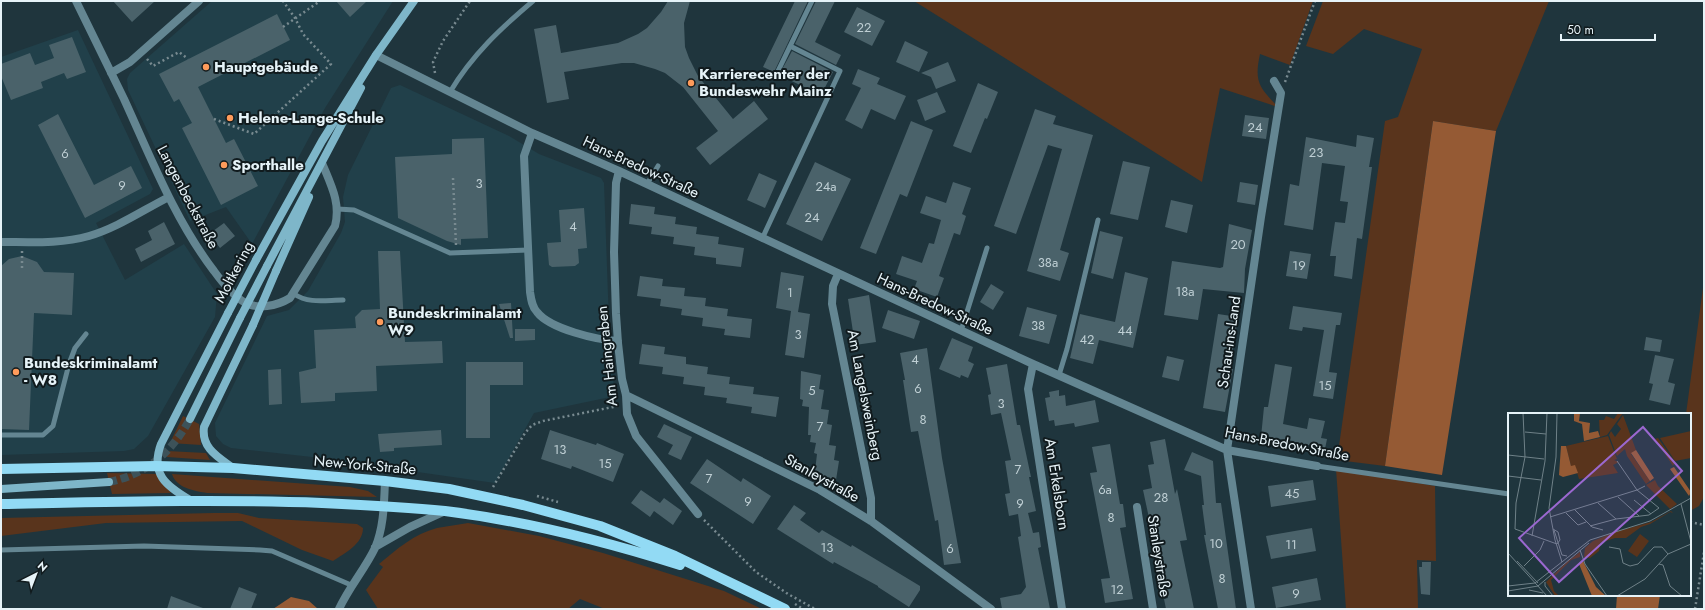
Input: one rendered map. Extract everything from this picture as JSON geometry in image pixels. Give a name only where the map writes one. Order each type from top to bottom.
[{"type":"main road","name":"New-York-Straße","points":[[1,468],[156,466],[233,468],[385,481],[485,496],[562,514],[638,540],[785,609]]},
{"type":"main road","name":"New-York-Straße","points":[[1,504],[190,500],[272,501],[444,511],[563,534],[638,552],[712,574]]},
{"type":"street","name":"Langenbeckstraße","points":[[76,1],[168,197],[202,256],[222,282],[240,300],[252,305],[267,306],[280,304],[294,294],[335,226],[338,209],[335,195],[322,163]]},
{"type":"street","points":[[111,73],[141,53],[199,1]]},
{"type":"street","name":"Moltkering","points":[[156,466],[161,444],[256,260],[322,141],[376,55],[414,1]]},
{"type":"street","name":"Moltkering","points":[[190,419],[240,318],[366,79],[376,55]]},
{"type":"street","name":"Hans-Bredow-Straße","points":[[376,55],[532,133],[619,171],[1058,376],[1227,450],[1317,466]]},
{"type":"street","points":[[1274,81],[1281,94]]},
{"type":"street","name":"Schau-ins-Land","points":[[1251,609],[1227,450],[1261,217],[1281,94]]},
{"type":"street","points":[[532,133],[524,156],[531,299],[540,316],[586,337],[618,342]]},
{"type":"street","points":[[233,468],[209,449],[203,436],[204,427],[253,325],[303,211],[322,163]]},
{"type":"street","name":"Am Haingraben","points":[[619,171],[616,183],[614,252],[618,342],[622,379],[630,425],[636,436],[698,514]]},
{"type":"street","points":[[1,242],[57,242],[90,236],[112,227],[168,197]]},
{"type":"street","name":"Am Langelsweinberg","points":[[838,274],[833,286],[832,304],[871,498],[871,522]]},
{"type":"street","name":"Am Erkelsborn","points":[[1033,364],[1028,389],[1062,609]]},
{"type":"street","name":"Stanleystraße","points":[[626,395],[820,490],[871,522],[991,609]]},
{"type":"street","points":[[156,466],[169,486],[190,500]]},
{"type":"street","points":[[339,609],[351,585],[375,548],[382,522],[385,481]]},
{"type":"street","points":[[1,489],[109,482]]},
{"type":"street","name":"Stanleystraße","points":[[1137,507],[1153,609]]},
{"type":"street","points":[[375,548],[410,527],[444,511]]},
{"type":"lane","points":[[450,92],[460,76],[484,45],[533,1]]},
{"type":"lane","points":[[778,71],[812,1]]},
{"type":"lane","points":[[762,239],[840,70],[790,46]]},
{"type":"lane","points":[[647,184],[658,166]]},
{"type":"lane","points":[[338,209],[354,210],[450,253],[457,254],[528,250]]},
{"type":"lane","points":[[1058,376],[1067,349],[1098,220]]},
{"type":"lane","points":[[961,331],[988,248]]},
{"type":"lane","points":[[294,294],[304,300],[343,300]]},
{"type":"lane","points":[[1,435],[43,435],[53,426],[69,364],[75,348],[86,334]]},
{"type":"lane","name":"Hans-Bredow-Straße","points":[[1317,466],[1508,494]]},
{"type":"lane","points":[[1,550],[144,546],[272,551],[351,585]]},
{"type":"path","points":[[214,118],[254,134],[331,64],[303,34],[295,18],[283,1]]},
{"type":"path","points":[[283,26],[320,1]]},
{"type":"path","points":[[437,85],[433,62],[443,41],[470,1]]},
{"type":"path","points":[[1281,94],[1315,1]]},
{"type":"path","points":[[153,66],[179,52],[188,59]]},
{"type":"path","points":[[452,178],[457,254]]},
{"type":"path","points":[[22,253],[22,271]]},
{"type":"path","points":[[493,487],[525,433],[532,425],[543,421],[626,404]]},
{"type":"path","points":[[698,514],[756,572],[788,594],[815,609]]},
{"type":"path","points":[[1691,522],[1704,525]]},
{"type":"path","points":[[1695,609],[1704,552]]},
{"type":"shaded area","name":"Helene-Lange-Schule","points":[[212,1],[393,1],[325,108],[252,244],[226,207],[190,221],[128,90],[127,79],[130,73]]},
{"type":"shaded area","points":[[914,1],[1313,1],[1290,65],[1260,54],[1258,63],[1258,78],[1260,84],[1262,89],[1278,107],[1220,88],[1202,182]]},
{"type":"shaded area","points":[[1323,1],[1549,1],[1496,131],[1433,121],[1385,466],[1337,460],[1385,121],[1398,117],[1422,49],[1364,29],[1333,54],[1306,46]]},
{"type":"shaded area","points":[[78,30],[153,189],[150,194],[96,223],[125,280],[184,244],[217,294],[215,317],[148,436],[134,449],[124,451],[1,455],[1,57]]},
{"type":"shaded area","points":[[400,85],[509,136],[539,154],[601,178],[604,183],[610,352],[615,396],[534,413],[495,483],[312,457],[231,448],[223,444],[216,436],[215,423],[267,316],[289,310],[308,291],[341,233],[345,222],[343,197],[348,175],[391,88]]},
{"type":"shaded area","points":[[1433,121],[1496,131],[1442,475],[1385,466]]},
{"type":"shaded area","points":[[1704,280],[1704,497],[1699,506],[1691,510],[1691,413],[1686,413]]},
{"type":"shaded area","points":[[183,416],[199,424],[201,445],[170,443]]},
{"type":"shaded area","points":[[167,451],[206,453],[210,460],[167,457]]},
{"type":"shaded area","points":[[1336,469],[1435,486],[1436,561],[1417,560],[1418,609],[1346,609]]},
{"type":"shaded area","points":[[107,473],[157,474],[171,493],[112,494]]},
{"type":"shaded area","points":[[172,474],[350,487],[368,491],[377,497],[207,493],[182,486],[177,483]]},
{"type":"shaded area","points":[[238,513],[259,518],[357,524],[363,528],[360,539],[357,543],[333,561],[302,550],[242,521],[106,523],[1,536],[1,518]]},
{"type":"shaded area","points":[[468,523],[539,536],[603,553],[724,591],[762,609],[605,609],[580,599],[568,609],[378,609],[366,590],[383,567],[379,564],[413,538],[421,534],[437,528]]},
{"type":"shaded area","points":[[1617,596],[1660,596],[1658,609],[1616,609]]},
{"type":"shaded area","points":[[291,597],[309,601],[318,609],[273,609]]},
{"type":"building","points":[[113,1],[155,1],[132,22]]},
{"type":"building","points":[[336,1],[367,1],[350,17]]},
{"type":"building","name":"Karrierecenter der Bundeswehr Mainz","points":[[668,1],[690,1],[684,23],[685,47],[689,58],[698,76],[733,119],[754,101],[768,119],[710,165],[696,148],[718,131],[683,87],[665,73],[655,69],[634,63],[622,63],[564,72],[569,99],[547,103],[534,29],[556,25],[561,53],[618,43],[647,28],[661,12]]},
{"type":"building","points":[[795,1],[808,1],[774,72],[763,67]]},
{"type":"building","points":[[816,1],[835,1],[815,42],[841,55],[836,65],[795,44]]},
{"type":"building","points":[[857,7],[885,21],[872,46],[844,32]]},
{"type":"building","points":[[277,14],[290,40],[198,87],[226,143],[234,139],[258,186],[221,205],[182,128],[192,123],[179,99],[174,102],[159,74]]},
{"type":"building","points":[[72,37],[86,72],[67,79],[64,73],[41,82],[43,88],[11,100],[1,76],[1,64],[30,53],[35,65],[54,58],[49,45]]},
{"type":"building","points":[[905,41],[928,52],[919,72],[896,62]]},
{"type":"building","points":[[792,51],[833,72],[821,95],[779,75]]},
{"type":"building","points":[[948,62],[956,81],[936,89],[931,77],[921,73]]},
{"type":"building","points":[[858,69],[880,78],[877,84],[906,96],[895,120],[871,109],[862,129],[845,120],[861,88],[852,84]]},
{"type":"building","points":[[978,83],[998,92],[987,119],[985,118],[971,153],[953,146]]},
{"type":"building","points":[[937,92],[946,112],[925,121],[917,100]]},
{"type":"building","points":[[1035,109],[1056,116],[1053,124],[1093,135],[1060,250],[1069,253],[1060,281],[1027,271],[1062,149],[1048,145],[1016,234],[994,226]]},
{"type":"building","points":[[58,114],[94,185],[131,166],[142,188],[85,218],[38,125]]},
{"type":"building","points":[[1245,115],[1269,118],[1266,139],[1242,136]]},
{"type":"building","points":[[911,121],[933,130],[907,197],[900,194],[876,254],[860,248]]},
{"type":"building","points":[[1357,135],[1374,138],[1369,167],[1372,167],[1362,239],[1357,238],[1352,279],[1334,276],[1336,256],[1330,256],[1335,222],[1345,223],[1348,202],[1340,201],[1345,166],[1322,163],[1313,230],[1284,225],[1290,184],[1299,186],[1306,137],[1356,147]]},
{"type":"building","points":[[484,138],[488,238],[461,239],[461,245],[447,241],[398,218],[395,157],[452,154],[452,139]]},
{"type":"building","points":[[1123,161],[1150,167],[1138,220],[1110,214]]},
{"type":"building","points":[[815,162],[851,179],[822,241],[786,224]]},
{"type":"building","points":[[759,173],[777,181],[765,208],[747,200]]},
{"type":"building","points":[[953,182],[971,188],[962,214],[966,216],[960,235],[954,233],[939,276],[944,278],[937,297],[914,289],[917,281],[896,274],[902,256],[922,263],[929,243],[934,244],[941,220],[920,213],[926,196],[946,203]]},
{"type":"building","points":[[1240,182],[1258,185],[1255,205],[1237,202]]},
{"type":"building","points":[[1171,200],[1193,205],[1187,233],[1165,227]]},
{"type":"building","points":[[631,204],[655,207],[654,214],[676,217],[675,224],[697,227],[696,234],[719,237],[718,244],[744,248],[741,267],[716,264],[716,258],[694,255],[695,247],[673,244],[674,237],[651,234],[652,227],[629,224]]},
{"type":"building","points":[[584,208],[587,248],[578,249],[579,263],[575,266],[552,267],[549,265],[547,243],[561,242],[559,210]]},
{"type":"building","points":[[164,222],[175,244],[141,262],[135,249],[152,240],[148,231]]},
{"type":"building","points":[[224,223],[235,236],[220,248],[209,234]]},
{"type":"building","points":[[1229,224],[1252,230],[1245,269],[1244,293],[1203,289],[1198,320],[1164,315],[1172,261],[1220,268],[1223,267]]},
{"type":"building","points":[[1100,231],[1123,237],[1113,279],[1091,273]]},
{"type":"building","name":"Bundeskriminalamt W9","points":[[378,251],[400,251],[405,342],[442,341],[443,363],[376,366],[377,391],[335,393],[335,401],[301,403],[299,372],[316,368],[314,330],[356,328],[355,317],[362,310],[380,309]]},
{"type":"building","points":[[1290,251],[1311,254],[1307,279],[1286,276]]},
{"type":"building","name":"Bundeskriminalamt - W8","points":[[22,256],[37,262],[44,272],[74,273],[72,315],[34,313],[29,430],[1,429],[1,266],[9,259]]},
{"type":"building","points":[[781,272],[804,276],[798,312],[810,314],[804,358],[785,355],[791,311],[776,308]]},
{"type":"building","points":[[1125,272],[1148,278],[1133,348],[1099,340],[1093,364],[1070,358],[1080,314],[1115,322]]},
{"type":"building","points":[[640,276],[663,279],[662,286],[685,288],[684,296],[706,298],[705,306],[728,309],[727,316],[752,319],[750,338],[724,335],[725,329],[702,326],[703,318],[681,315],[682,309],[660,306],[661,299],[637,296]]},
{"type":"building","points":[[991,284],[1004,292],[993,310],[980,302]]},
{"type":"building","points":[[869,295],[876,342],[855,345],[848,299]]},
{"type":"building","points":[[511,303],[513,338],[510,338],[499,304]]},
{"type":"building","points":[[1293,306],[1342,313],[1340,325],[1336,325],[1329,372],[1337,373],[1333,399],[1313,396],[1324,330],[1303,327],[1302,331],[1289,329]]},
{"type":"building","points":[[1027,307],[1057,315],[1049,344],[1019,336]]},
{"type":"building","points":[[888,310],[920,321],[914,339],[882,328]]},
{"type":"building","points":[[1218,314],[1238,317],[1230,369],[1233,369],[1225,412],[1203,408]]},
{"type":"building","points":[[515,329],[535,329],[535,340],[515,341]]},
{"type":"building","points":[[1646,337],[1662,340],[1660,352],[1644,350]]},
{"type":"building","points":[[952,338],[973,347],[968,361],[974,364],[968,378],[961,375],[960,378],[939,369]]},
{"type":"building","points":[[642,344],[665,347],[664,354],[686,357],[686,364],[708,367],[707,374],[730,377],[729,384],[754,387],[753,394],[779,397],[776,417],[751,413],[752,407],[726,403],[727,398],[704,395],[705,387],[683,384],[684,377],[662,374],[663,367],[639,364]]},
{"type":"building","points":[[927,348],[942,458],[961,563],[944,565],[938,520],[935,521],[918,431],[911,432],[903,380],[905,380],[900,353]]},
{"type":"building","points":[[1655,355],[1674,359],[1668,382],[1675,384],[1670,405],[1649,400],[1653,384],[1649,383]]},
{"type":"building","points":[[1167,356],[1184,360],[1179,381],[1162,377]]},
{"type":"building","points":[[466,362],[523,362],[523,385],[490,385],[490,438],[466,438]]},
{"type":"building","points":[[1007,364],[1017,425],[1020,425],[1031,477],[1029,477],[1036,511],[1028,513],[1033,533],[1039,532],[1041,547],[1038,548],[1050,609],[1002,609],[1000,598],[1021,594],[1026,587],[1018,537],[1021,536],[1018,514],[1009,516],[1005,494],[1010,493],[1005,461],[1011,460],[1001,413],[991,415],[988,395],[991,394],[986,368]]},
{"type":"building","points":[[1275,364],[1292,367],[1283,424],[1307,429],[1309,418],[1325,421],[1321,438],[1327,439],[1325,449],[1294,441],[1261,437],[1264,407],[1268,407]]},
{"type":"building","points":[[281,369],[282,404],[269,405],[268,370]]},
{"type":"building","points":[[801,371],[821,375],[819,389],[824,390],[821,409],[829,410],[827,424],[832,425],[829,445],[836,446],[834,460],[839,461],[836,480],[817,477],[818,471],[815,471],[817,454],[814,453],[816,443],[810,442],[811,435],[808,435],[809,407],[802,406],[803,400],[800,399]]},
{"type":"building","points":[[1059,390],[1059,396],[1065,395],[1066,406],[1095,400],[1099,422],[1075,427],[1074,423],[1055,426],[1054,420],[1049,421],[1045,398],[1050,397],[1049,392]]},
{"type":"building","points":[[664,424],[692,437],[681,460],[668,454],[673,445],[657,437]]},
{"type":"building","points":[[441,430],[442,445],[394,448],[394,451],[380,452],[378,434]]},
{"type":"building","points":[[550,430],[596,445],[597,443],[624,454],[613,482],[572,466],[571,469],[541,459]]},
{"type":"building","points":[[1165,439],[1175,494],[1177,489],[1187,540],[1180,541],[1194,609],[1166,609],[1164,599],[1168,598],[1158,545],[1155,546],[1143,490],[1152,488],[1148,465],[1154,464],[1150,442]]},
{"type":"building","points":[[1110,444],[1120,504],[1123,504],[1126,527],[1120,528],[1133,599],[1105,603],[1101,579],[1110,578],[1090,473],[1097,472],[1092,447]]},
{"type":"building","points":[[1192,452],[1213,461],[1216,503],[1221,503],[1236,609],[1218,609],[1204,535],[1206,535],[1202,505],[1204,505],[1201,476],[1184,470]]},
{"type":"building","points":[[707,459],[741,482],[743,478],[771,496],[753,524],[690,483]]},
{"type":"building","points":[[1313,480],[1316,500],[1271,507],[1268,486]]},
{"type":"building","points":[[641,490],[660,503],[664,498],[682,511],[673,525],[654,511],[650,517],[631,503]]},
{"type":"building","points":[[794,505],[806,513],[800,520],[819,533],[822,530],[851,547],[852,545],[920,586],[920,590],[909,607],[878,586],[834,562],[833,564],[777,529]]},
{"type":"building","points":[[1312,528],[1316,551],[1271,559],[1266,536]]},
{"type":"building","points":[[1422,562],[1431,562],[1430,595],[1421,594],[1419,567],[1422,567]]},
{"type":"building","points":[[1317,578],[1321,600],[1276,608],[1272,587]]},
{"type":"building","points":[[239,587],[257,594],[251,609],[230,609]]},
{"type":"building","points":[[171,596],[203,608],[203,609],[167,609]]},
{"type":"tunnel","points":[[109,482],[135,474],[157,460],[175,442],[190,419]]},
{"type":"place","name":"Hauptgebäude","points":[[206,67]]},
{"type":"place","name":"Karrierecenter der Bundeswehr Mainz","points":[[691,83]]},
{"type":"place","name":"Helene-Lange-Schule","points":[[230,118]]},
{"type":"place","name":"Sporthalle","points":[[224,165]]},
{"type":"place","name":"Bundeskriminalamt W9","points":[[380,322]]},
{"type":"place","name":"Bundeskriminalamt - W8","points":[[16,372]]}]
